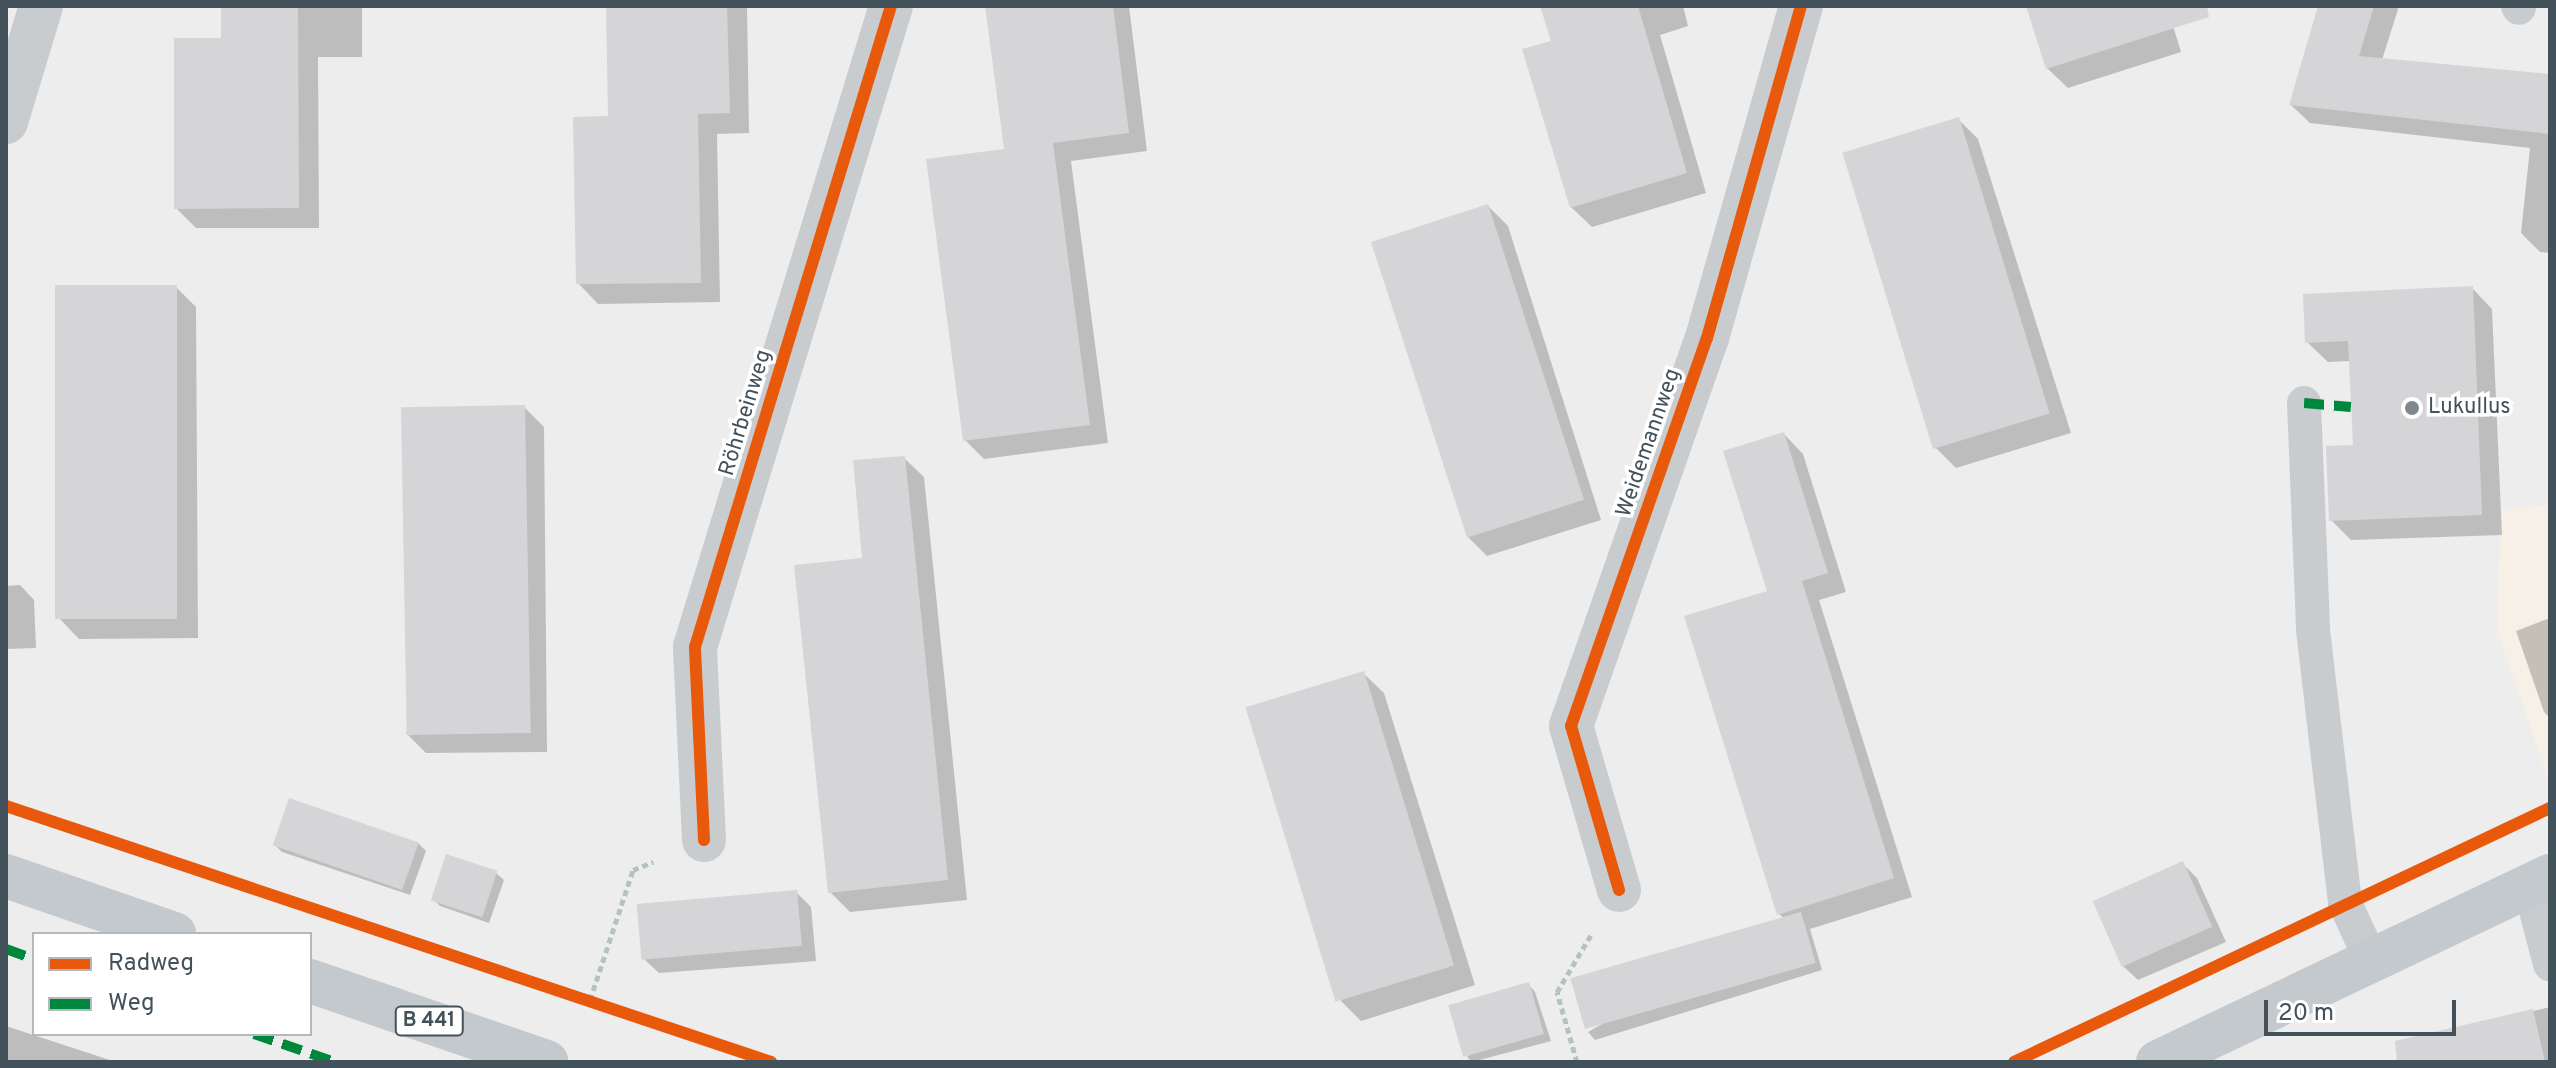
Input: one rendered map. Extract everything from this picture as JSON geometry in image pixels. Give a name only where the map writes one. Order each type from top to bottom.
[{"type":"main road","points":[[6,876],[168,932]]},
{"type":"main road","points":[[2158,1062],[2540,880]]},
{"type":"main road","name":"B 441","points":[[312,982],[547,1062]]},
{"type":"street","points":[[6,122],[41,6]]},
{"type":"street","name":"Röhrbeinweg","points":[[704,840],[695,647],[891,6]]},
{"type":"street","name":"Weidemannweg","points":[[1619,890],[1571,726],[1707,338],[1801,6]]},
{"type":"lane","points":[[2304,403],[2313,630],[2345,903],[2371,960]]},
{"type":"lane","points":[[2540,880],[2550,964]]},
{"type":"path","points":[[590,1000],[633,870],[704,840]]},
{"type":"path","points":[[1577,1062],[1557,992],[1619,890]]},
{"type":"shaded area","points":[[2550,505],[2550,784],[2497,630],[2501,510]]},
{"type":"building","points":[[221,6],[298,6],[299,208],[174,209],[174,38],[221,38]]},
{"type":"building","points":[[606,6],[727,6],[730,113],[698,114],[701,283],[576,284],[573,117],[608,116]]},
{"type":"building","points":[[985,6],[1113,6],[1129,133],[1053,143],[1090,425],[963,441],[926,159],[1004,149]]},
{"type":"building","points":[[1540,6],[1638,6],[1687,173],[1570,208],[1522,49],[1551,41]]},
{"type":"building","points":[[2026,6],[2207,6],[2209,17],[2046,69]]},
{"type":"building","points":[[2318,6],[2374,6],[2359,56],[2550,74],[2550,134],[2289,105]]},
{"type":"building","points":[[1959,117],[2050,413],[1933,449],[1842,153]]},
{"type":"building","points":[[1488,204],[1584,500],[1467,538],[1371,242]]},
{"type":"building","points":[[55,285],[177,285],[177,619],[55,619]]},
{"type":"building","points":[[2473,286],[2482,515],[2329,521],[2326,446],[2353,445],[2348,341],[2305,343],[2303,294]]},
{"type":"building","points":[[525,405],[531,733],[407,735],[401,407]]},
{"type":"building","points":[[1784,432],[1828,573],[1802,581],[1894,878],[1777,915],[1684,616],[1767,591],[1723,451]]},
{"type":"building","points":[[905,456],[948,880],[828,893],[794,565],[862,558],[853,460]]},
{"type":"building","points":[[1364,671],[1454,966],[1335,1002],[1245,707]]},
{"type":"building","points":[[289,798],[419,843],[402,890],[273,845]]},
{"type":"building","points":[[446,854],[497,871],[482,917],[431,901]]},
{"type":"building","points":[[2183,861],[2212,927],[2122,967],[2093,901]]},
{"type":"building","points":[[797,890],[802,946],[641,960],[637,904]]},
{"type":"building","points":[[1801,912],[1816,963],[1585,1029],[1570,978]]},
{"type":"building","points":[[1529,982],[1544,1034],[1463,1057],[1448,1005]]},
{"type":"building","points":[[2533,1009],[2545,1062],[2397,1062],[2395,1041]]},
{"type":"marked path","points":[[2304,403],[2351,407]]},
{"type":"marked path","points":[[6,949],[32,958]]},
{"type":"marked path","points":[[260,1036],[335,1062]]},
{"type":"cycle path","points":[[704,840],[695,647],[891,6]]},
{"type":"cycle path","points":[[1619,890],[1571,726],[1707,338],[1801,6]]},
{"type":"cycle path","points":[[6,806],[771,1062]]},
{"type":"cycle path","points":[[2014,1062],[2550,808]]},
{"type":"place","name":"Lukullus","points":[[2412,408]]}]
